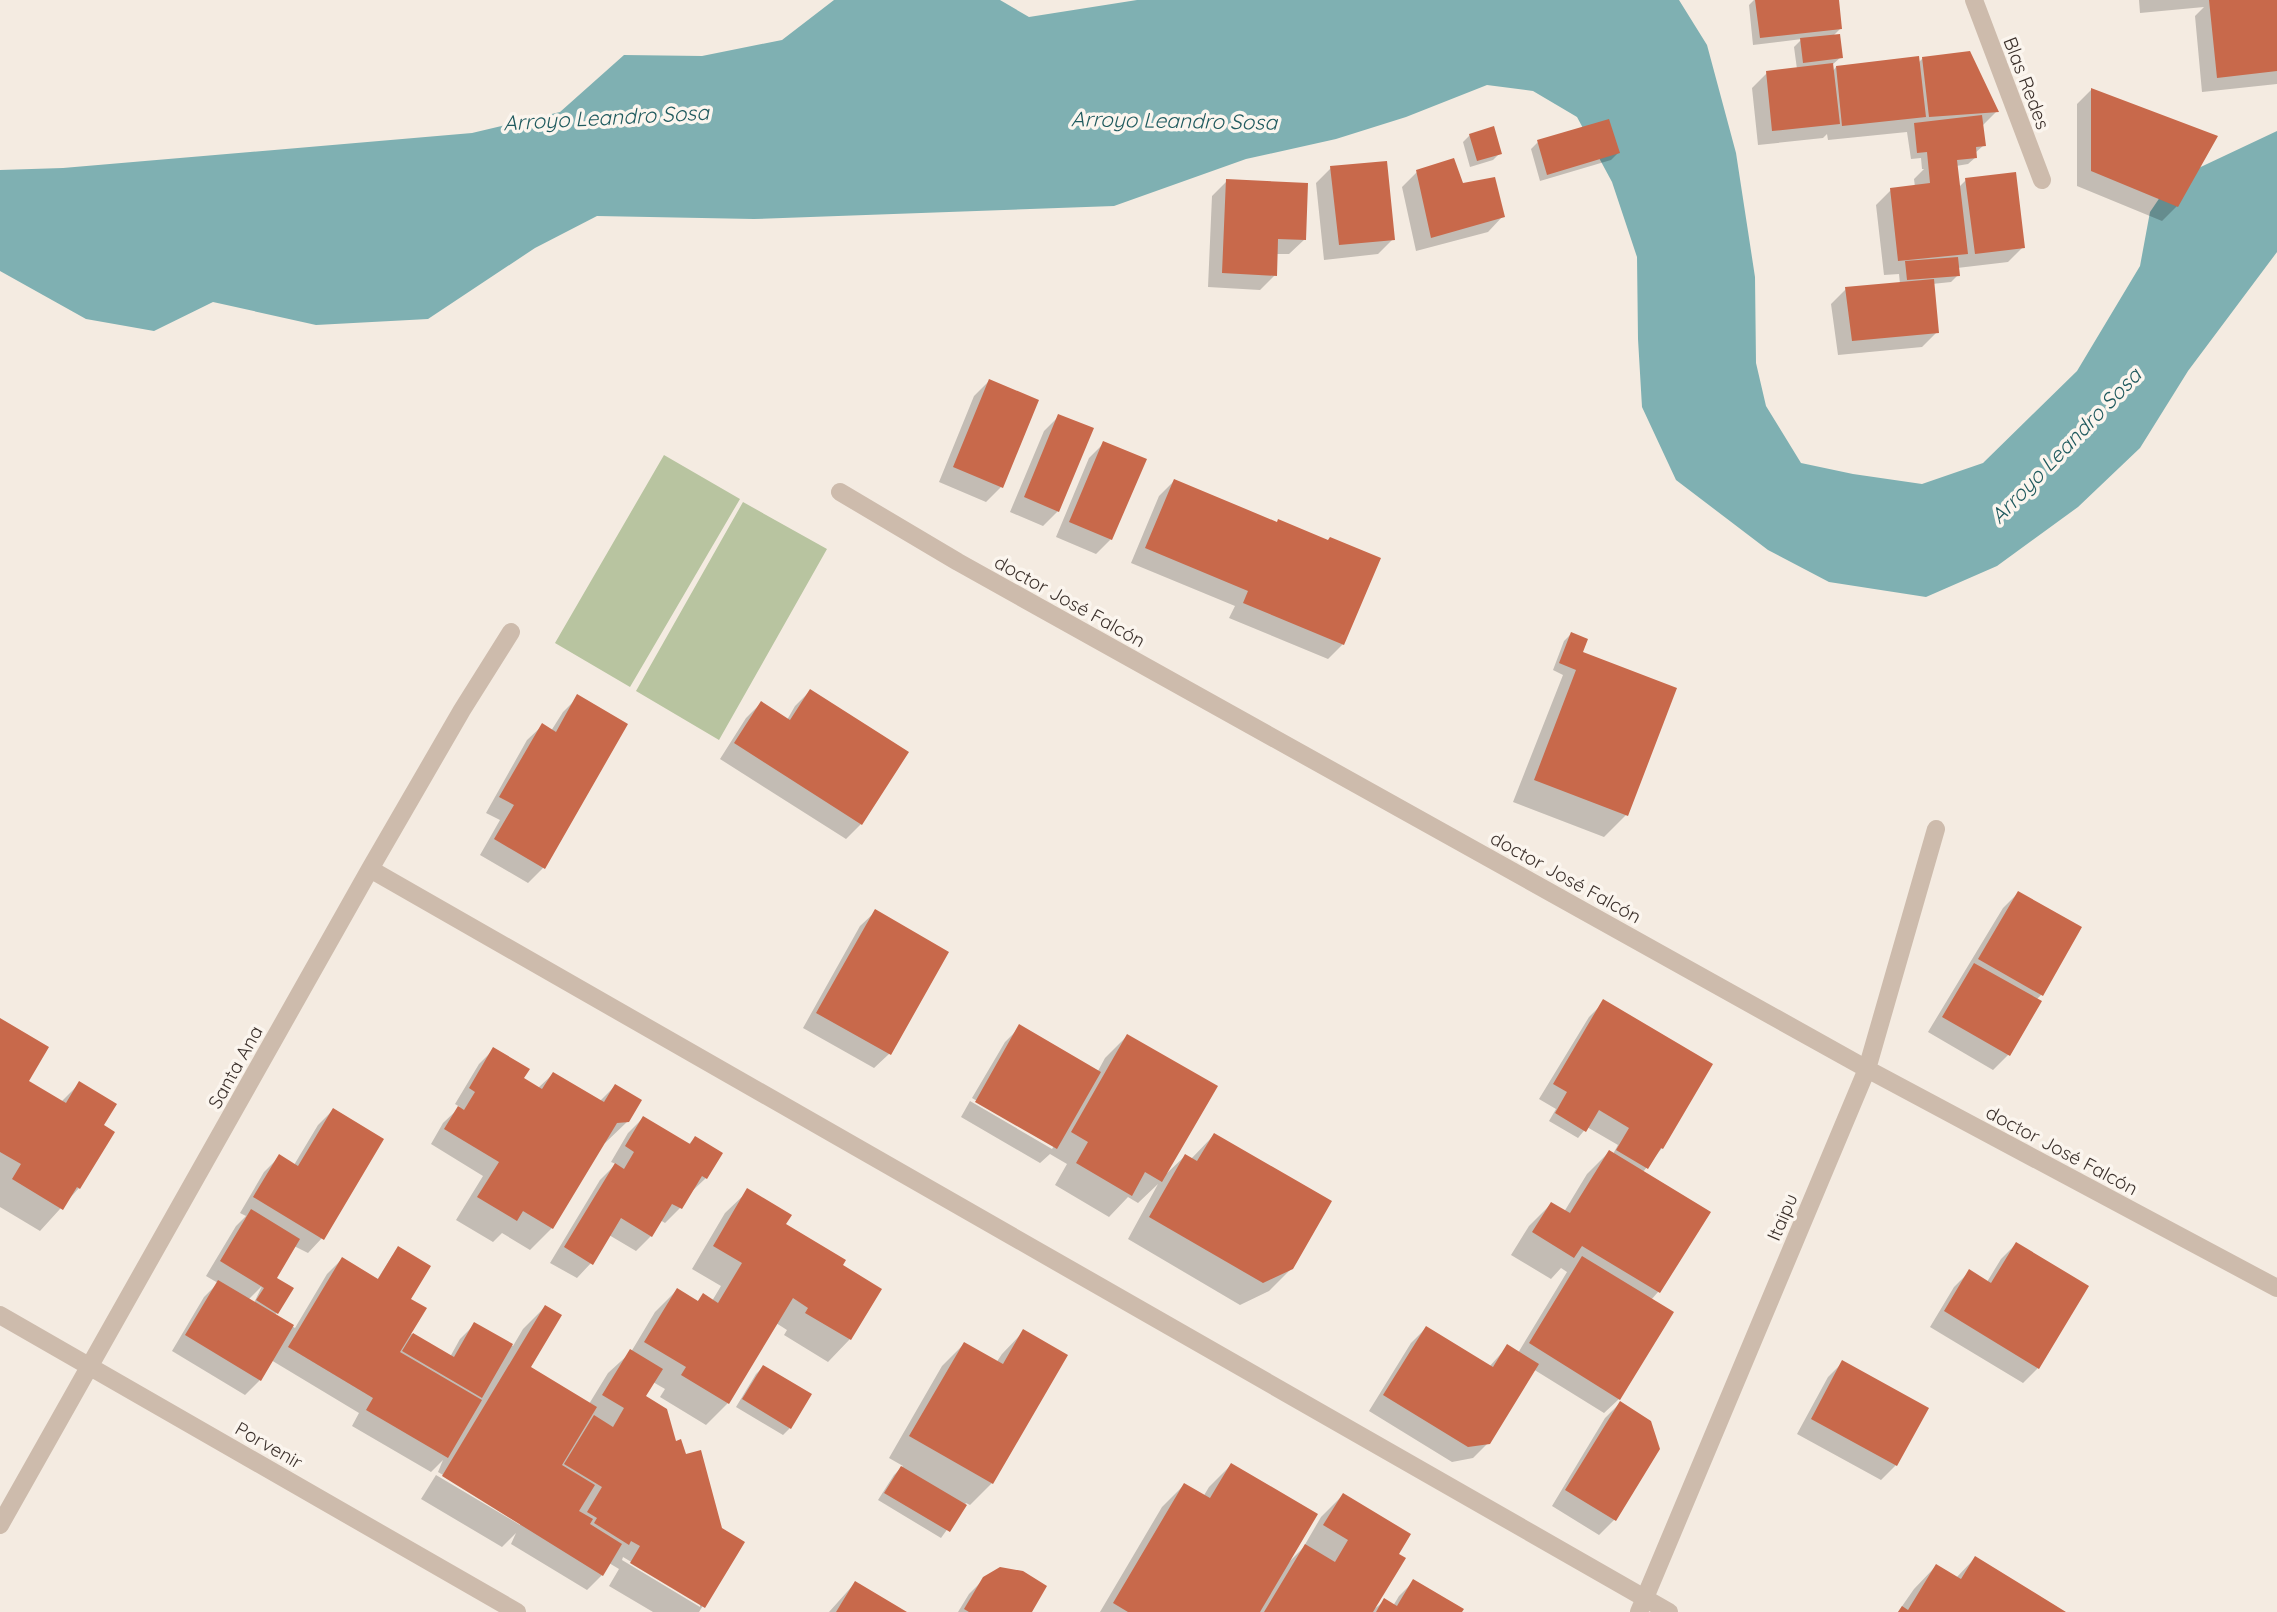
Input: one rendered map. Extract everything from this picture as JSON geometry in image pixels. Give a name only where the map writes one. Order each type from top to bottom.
[{"type":"street","name":"Blas Redes","points":[[1974,0],[2042,180]]},
{"type":"street","name":"doctor José Falcón","points":[[839,492],[970,569],[1867,1069],[2277,1288]]},
{"type":"street","name":"Santa Ana","points":[[0,1525],[370,869],[462,710],[511,632]]},
{"type":"street","name":"Itaipu","points":[[1642,1605],[1867,1069],[1936,829]]},
{"type":"street","points":[[370,869],[1642,1605],[1669,1612]]},
{"type":"street","name":"Porvenir","points":[[0,1315],[517,1612]]},
{"type":"green space","points":[[664,455],[740,499],[630,687],[555,643]]},
{"type":"green space","points":[[743,502],[827,549],[719,740],[636,691]]},
{"type":"water","name":"Arroyo Leandro Sosa","points":[[834,0],[1000,0],[1029,17],[1137,0],[1679,0],[1707,45],[1736,153],[1755,277],[1756,363],[1766,406],[1801,463],[1853,474],[1922,484],[1983,463],[2077,371],[2140,266],[2150,212],[2171,181],[2277,131],[2277,252],[2188,371],[2140,448],[2078,507],[1997,566],[1926,597],[1829,582],[1768,550],[1676,480],[1642,407],[1637,257],[1612,182],[1577,117],[1533,91],[1487,85],[1406,117],[1336,139],[1246,159],[1114,206],[754,219],[597,216],[535,248],[428,319],[316,325],[213,302],[154,331],[86,319],[0,271],[0,170],[63,168],[472,133],[560,112],[624,55],[702,56],[782,40]]},
{"type":"building","points":[[1755,0],[1839,0],[1842,29],[1760,38]]},
{"type":"building","points":[[2209,0],[2277,0],[2277,71],[2217,78]]},
{"type":"building","points":[[1840,34],[1843,58],[1803,63],[1800,38]]},
{"type":"building","points":[[1970,51],[1999,112],[1929,117],[1922,57]]},
{"type":"building","points":[[1919,56],[1926,117],[1842,126],[1836,66]]},
{"type":"building","points":[[1833,63],[1840,124],[1772,131],[1766,71]]},
{"type":"building","points":[[2091,88],[2218,136],[2178,207],[2091,171]]},
{"type":"building","points":[[1982,115],[1986,146],[1976,147],[1977,158],[1957,160],[1968,254],[1898,261],[1890,188],[1930,183],[1927,152],[1917,153],[1914,123]]},
{"type":"building","points":[[1609,119],[1620,153],[1547,175],[1537,140]]},
{"type":"building","points":[[1494,126],[1502,154],[1477,161],[1469,134]]},
{"type":"building","points":[[1454,158],[1463,183],[1495,177],[1505,217],[1431,238],[1416,170]]},
{"type":"building","points":[[1387,161],[1395,240],[1339,245],[1330,166]]},
{"type":"building","points":[[2016,172],[2025,248],[1975,254],[1965,178]]},
{"type":"building","points":[[1226,179],[1308,183],[1306,240],[1278,239],[1277,276],[1222,273]]},
{"type":"building","points":[[1958,257],[1960,276],[1907,280],[1905,261]]},
{"type":"building","points":[[1934,279],[1939,333],[1852,341],[1845,287]]},
{"type":"building","points":[[989,379],[1039,400],[1003,488],[953,467]]},
{"type":"building","points":[[1058,414],[1094,428],[1059,512],[1024,497]]},
{"type":"building","points":[[1103,441],[1147,459],[1112,540],[1069,522]]},
{"type":"building","points":[[1174,479],[1277,522],[1278,519],[1381,558],[1344,645],[1243,603],[1248,591],[1145,548]]},
{"type":"building","points":[[1571,632],[1588,639],[1583,652],[1677,688],[1628,816],[1534,780],[1576,670],[1559,663]]},
{"type":"building","points":[[810,689],[909,752],[862,825],[734,743],[761,701],[790,720]]},
{"type":"building","points":[[577,694],[628,724],[545,869],[494,839],[514,805],[499,797],[542,723],[556,732]]},
{"type":"building","points":[[2018,891],[2082,927],[2043,996],[1978,959]]},
{"type":"building","points":[[875,909],[949,952],[891,1055],[816,1013]]},
{"type":"building","points":[[1974,963],[2042,1001],[2010,1056],[1942,1017]]},
{"type":"building","points":[[1603,999],[1713,1064],[1663,1149],[1661,1148],[1648,1169],[1616,1150],[1629,1128],[1599,1110],[1586,1132],[1555,1113],[1567,1092],[1553,1084]]},
{"type":"building","points":[[0,1018],[49,1047],[29,1081],[66,1103],[79,1081],[117,1104],[104,1125],[115,1132],[80,1189],[77,1187],[63,1210],[12,1179],[21,1164],[0,1152]]},
{"type":"building","points":[[1019,1024],[1101,1072],[1057,1149],[975,1102]]},
{"type":"building","points":[[1127,1034],[1218,1086],[1162,1182],[1145,1172],[1132,1196],[1076,1163],[1088,1142],[1071,1132]]},
{"type":"building","points":[[493,1047],[530,1069],[524,1078],[542,1089],[553,1072],[604,1102],[615,1084],[642,1100],[629,1122],[617,1123],[553,1229],[523,1211],[517,1221],[477,1197],[499,1162],[444,1129],[458,1106],[464,1110],[475,1092],[469,1088]]},
{"type":"building","points":[[333,1108],[384,1139],[324,1240],[253,1197],[279,1154],[298,1166]]},
{"type":"building","points":[[643,1116],[690,1144],[695,1136],[723,1153],[707,1179],[702,1176],[682,1209],[672,1204],[652,1237],[621,1218],[593,1265],[564,1247],[615,1163],[624,1169],[634,1152],[625,1146]]},
{"type":"building","points":[[1214,1133],[1332,1201],[1293,1269],[1263,1283],[1149,1217],[1185,1154],[1197,1161]]},
{"type":"building","points":[[1609,1150],[1711,1212],[1660,1293],[1582,1246],[1574,1258],[1532,1232],[1551,1202],[1570,1213]]},
{"type":"building","points":[[747,1188],[792,1215],[786,1224],[846,1260],[843,1265],[882,1289],[851,1340],[805,1313],[808,1308],[793,1298],[729,1404],[681,1375],[686,1367],[644,1342],[677,1288],[698,1301],[703,1293],[718,1303],[742,1263],[713,1246]]},
{"type":"building","points":[[251,1209],[300,1239],[277,1278],[294,1288],[278,1314],[256,1300],[264,1288],[220,1261]]},
{"type":"building","points":[[2016,1242],[2089,1286],[2039,1369],[1944,1311],[1969,1269],[1991,1283]]},
{"type":"building","points":[[398,1246],[431,1266],[411,1299],[427,1308],[400,1352],[482,1400],[448,1458],[366,1410],[373,1398],[288,1347],[342,1257],[378,1279]]},
{"type":"building","points":[[1582,1256],[1674,1312],[1620,1400],[1529,1343]]},
{"type":"building","points":[[218,1280],[294,1325],[261,1381],[185,1335]]},
{"type":"building","points":[[545,1305],[562,1315],[531,1367],[597,1407],[562,1465],[595,1485],[579,1511],[593,1519],[590,1524],[622,1544],[603,1576],[442,1476]]},
{"type":"building","points":[[474,1322],[513,1344],[482,1398],[402,1351],[413,1333],[454,1357]]},
{"type":"building","points":[[1426,1326],[1493,1367],[1507,1344],[1539,1364],[1490,1444],[1468,1447],[1383,1395]]},
{"type":"building","points":[[1023,1329],[1068,1355],[993,1484],[909,1436],[964,1342],[1003,1364]]},
{"type":"building","points":[[630,1349],[663,1369],[646,1396],[667,1409],[676,1441],[681,1439],[686,1454],[701,1450],[722,1528],[745,1542],[705,1608],[630,1563],[640,1546],[631,1541],[629,1545],[594,1523],[597,1518],[587,1512],[602,1487],[564,1464],[594,1415],[613,1427],[624,1408],[602,1395]]},
{"type":"building","points":[[1842,1360],[1929,1408],[1897,1466],[1811,1419]]},
{"type":"building","points":[[763,1365],[812,1394],[791,1429],[742,1399]]},
{"type":"building","points":[[1620,1401],[1651,1421],[1660,1449],[1616,1521],[1565,1490]]},
{"type":"building","points":[[1231,1463],[1318,1514],[1260,1612],[1128,1612],[1113,1603],[1184,1483],[1210,1498]]},
{"type":"building","points":[[901,1466],[967,1505],[950,1532],[884,1493]]},
{"type":"building","points":[[1343,1493],[1411,1534],[1399,1554],[1406,1558],[1373,1612],[1264,1612],[1305,1544],[1335,1562],[1348,1540],[1323,1525]]},
{"type":"building","points":[[1975,1556],[2066,1612],[1898,1612],[1902,1606],[1908,1610],[1936,1564],[1961,1579]]},
{"type":"building","points":[[1000,1567],[1023,1571],[1047,1586],[1032,1612],[969,1612],[964,1609],[983,1577]]},
{"type":"building","points":[[1413,1579],[1464,1609],[1462,1612],[1376,1612],[1384,1598],[1397,1606]]},
{"type":"building","points":[[855,1581],[907,1612],[836,1612]]}]
